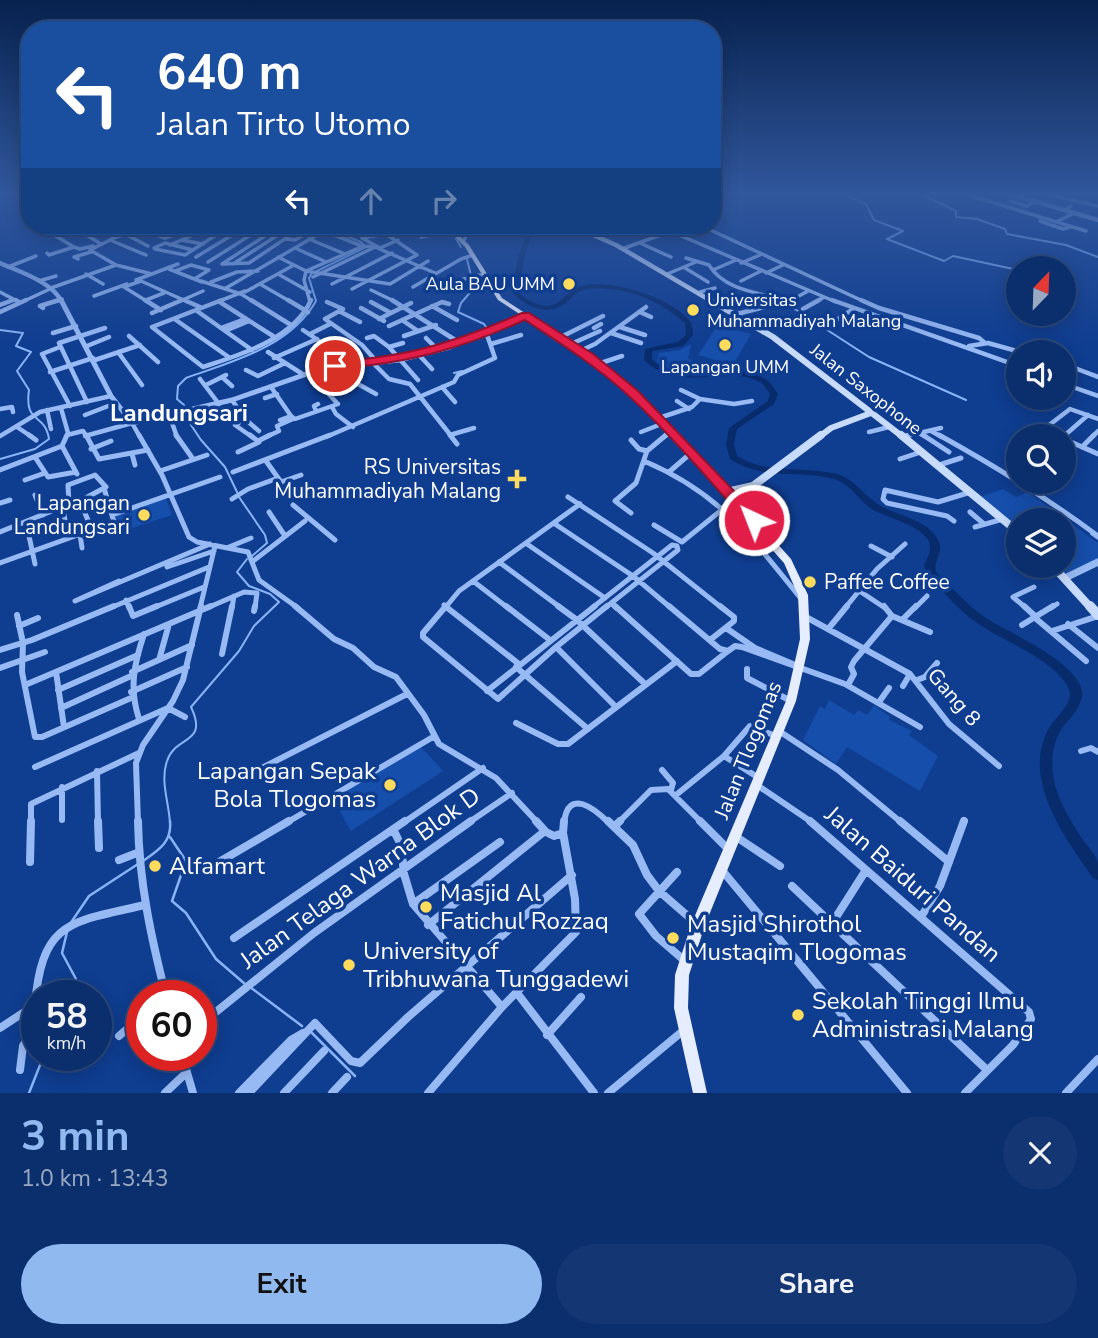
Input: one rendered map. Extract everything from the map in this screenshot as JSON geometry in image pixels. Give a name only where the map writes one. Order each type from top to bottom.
[{"type":"main road","name":"Jalan Tlogomas","points":[[466,244],[500,299],[598,364],[672,431],[727,492],[759,535],[792,568],[800,586],[806,612],[800,668],[791,701],[685,962],[680,994],[700,1093]]},
{"type":"main road","name":"Jalan Saxophone","points":[[612,244],[737,314],[781,343],[922,452],[1006,522]]},
{"type":"main road","points":[[727,492],[755,485],[821,435],[839,424],[871,413]]},
{"type":"main road","points":[[1065,578],[1098,616]]},
{"type":"street","points":[[69,244],[74,247]]},
{"type":"street","points":[[47,253],[49,255],[74,247],[83,248],[97,244]]},
{"type":"street","points":[[78,259],[75,257],[91,251],[99,244]]},
{"type":"street","points":[[123,244],[146,255]]},
{"type":"street","points":[[123,251],[143,244],[148,246]]},
{"type":"street","points":[[163,244],[153,249],[182,255],[202,244],[213,246]]},
{"type":"street","points":[[170,244],[193,250]]},
{"type":"street","points":[[196,257],[216,244]]},
{"type":"street","points":[[208,262],[236,244]]},
{"type":"street","points":[[251,244],[222,263],[248,264],[277,244]]},
{"type":"street","points":[[232,265],[264,244]]},
{"type":"street","points":[[283,244],[287,245]]},
{"type":"street","points":[[226,288],[301,244]]},
{"type":"street","points":[[321,244],[343,253]]},
{"type":"street","points":[[357,244],[376,247]]},
{"type":"street","points":[[371,244],[435,273]]},
{"type":"street","points":[[278,257],[313,274],[385,244]]},
{"type":"street","points":[[352,289],[417,255],[403,244]]},
{"type":"street","points":[[622,249],[637,244]]},
{"type":"street","points":[[642,244],[671,257]]},
{"type":"street","points":[[697,244],[856,310],[1006,361]]},
{"type":"street","points":[[738,244],[879,308],[1006,348]]},
{"type":"street","points":[[154,329],[201,367],[253,350],[308,312],[310,292],[303,277],[306,271],[361,246]]},
{"type":"street","points":[[271,248],[280,250]]},
{"type":"street","points":[[295,248],[326,262]]},
{"type":"street","points":[[91,251],[116,265],[152,274]]},
{"type":"street","points":[[722,255],[731,251]]},
{"type":"street","points":[[252,252],[269,255]]},
{"type":"street","points":[[332,284],[392,253]]},
{"type":"street","points":[[413,287],[461,258],[474,255]]},
{"type":"street","points":[[713,270],[741,255]]},
{"type":"street","points":[[741,263],[760,255]]},
{"type":"street","points":[[3,265],[36,256]]},
{"type":"street","points":[[686,258],[698,261],[713,270],[716,277],[741,289],[778,298],[783,302]]},
{"type":"street","points":[[320,272],[390,284],[428,261]]},
{"type":"street","points":[[667,274],[698,261]]},
{"type":"street","points":[[94,296],[178,264]]},
{"type":"street","points":[[3,265],[51,288],[62,299],[111,396],[132,423],[160,471],[189,537],[213,547],[229,547],[251,538]]},
{"type":"street","points":[[0,312],[85,273],[116,265]]},
{"type":"street","points":[[175,271],[191,265],[209,270],[196,278]]},
{"type":"street","points":[[154,329],[195,309],[239,294],[294,265]]},
{"type":"street","points":[[741,281],[783,265]]},
{"type":"street","points":[[685,268],[708,282]]},
{"type":"street","points":[[170,270],[239,294]]},
{"type":"street","points":[[245,271],[252,274]]},
{"type":"street","points":[[201,281],[210,282],[234,272],[258,271]]},
{"type":"street","points":[[85,273],[103,284]]},
{"type":"street","points":[[278,274],[310,292]]},
{"type":"street","points":[[447,291],[451,282],[470,275],[484,274]]},
{"type":"street","points":[[38,281],[56,276]]},
{"type":"street","points":[[781,279],[790,276]]},
{"type":"street","points":[[797,286],[811,278]]},
{"type":"street","points":[[160,310],[124,287],[140,281],[182,301],[253,350]]},
{"type":"street","points":[[210,282],[239,294],[291,325]]},
{"type":"street","points":[[260,284],[308,312]]},
{"type":"street","points":[[699,292],[715,288]]},
{"type":"street","points":[[371,290],[405,306],[460,343]]},
{"type":"street","points":[[152,313],[203,291]]},
{"type":"street","points":[[737,314],[783,302],[808,291]]},
{"type":"street","points":[[0,292],[19,302]]},
{"type":"street","points":[[144,299],[163,292]]},
{"type":"street","points":[[40,293],[45,298]]},
{"type":"street","points":[[154,329],[152,327],[195,309],[239,294]]},
{"type":"street","points":[[804,309],[824,297]]},
{"type":"street","points":[[43,308],[40,306],[62,299]]},
{"type":"street","points":[[0,305],[13,300]]},
{"type":"street","points":[[220,302],[273,336]]},
{"type":"street","points":[[327,302],[343,309],[325,318],[330,324],[362,345],[389,379],[410,384],[457,444]]},
{"type":"street","points":[[371,302],[391,313]]},
{"type":"street","points":[[389,326],[432,306],[443,302],[449,304]]},
{"type":"street","points":[[726,308],[743,302]]},
{"type":"street","points":[[361,308],[381,320],[411,303]]},
{"type":"street","points":[[432,306],[457,320]]},
{"type":"street","points":[[580,351],[601,340],[646,307]]},
{"type":"street","points":[[832,322],[865,308]]},
{"type":"street","points":[[339,311],[360,322]]},
{"type":"street","points":[[640,312],[651,317]]},
{"type":"street","points":[[625,314],[633,317]]},
{"type":"street","points":[[880,319],[884,314]]},
{"type":"street","points":[[85,436],[219,404],[341,365],[397,360],[438,350],[526,316]]},
{"type":"street","points":[[561,337],[603,316]]},
{"type":"street","points":[[176,320],[230,358]]},
{"type":"street","points":[[223,330],[247,320]]},
{"type":"street","points":[[401,320],[418,331]]},
{"type":"street","points":[[310,334],[330,324]]},
{"type":"street","points":[[594,328],[601,324]]},
{"type":"street","points":[[404,336],[436,325]]},
{"type":"street","points":[[586,325],[641,343]]},
{"type":"street","points":[[53,333],[76,326]]},
{"type":"street","points":[[620,327],[645,335]]},
{"type":"street","points":[[88,402],[59,342],[104,328]]},
{"type":"street","points":[[579,329],[601,340]]},
{"type":"street","points":[[303,330],[317,339],[341,365],[348,378],[376,394]]},
{"type":"street","points":[[571,344],[600,331]]},
{"type":"street","points":[[233,472],[353,427],[454,382],[458,374],[495,358],[488,332]]},
{"type":"street","points":[[492,344],[522,335]]},
{"type":"street","points":[[129,336],[157,359]]},
{"type":"street","points":[[367,338],[374,336],[389,347],[397,360],[418,380]]},
{"type":"street","points":[[91,354],[108,337]]},
{"type":"street","points":[[426,338],[438,350]]},
{"type":"street","points":[[264,361],[317,339]]},
{"type":"street","points":[[49,369],[91,354],[118,352],[146,340]]},
{"type":"street","points":[[389,347],[403,342]]},
{"type":"street","points":[[969,347],[985,343]]},
{"type":"street","points":[[60,347],[42,354],[70,406]]},
{"type":"street","points":[[118,352],[142,385]]},
{"type":"street","points":[[268,352],[307,374],[339,403],[280,420]]},
{"type":"street","points":[[419,355],[432,369]]},
{"type":"street","points":[[598,364],[622,356]]},
{"type":"street","points":[[246,370],[258,376],[285,363]]},
{"type":"street","points":[[1076,369],[1098,377]]},
{"type":"street","points":[[206,385],[224,376],[232,386]]},
{"type":"street","points":[[200,379],[219,404]]},
{"type":"street","points":[[271,387],[292,418]]},
{"type":"street","points":[[442,387],[455,402]]},
{"type":"street","points":[[1076,388],[1098,396]]},
{"type":"street","points":[[681,390],[700,399],[734,404],[752,401]]},
{"type":"street","points":[[265,398],[277,394]]},
{"type":"street","points":[[0,436],[35,414],[111,396]]},
{"type":"street","points":[[641,432],[661,420],[689,409],[700,399]]},
{"type":"street","points":[[232,400],[245,419],[259,431]]},
{"type":"street","points":[[677,401],[689,409]]},
{"type":"street","points":[[85,415],[116,403]]},
{"type":"street","points":[[316,411],[314,406],[318,404]]},
{"type":"street","points":[[0,410],[11,406],[13,412]]},
{"type":"street","points":[[203,407],[207,416]]},
{"type":"street","points":[[332,407],[336,414],[353,427]]},
{"type":"street","points":[[0,470],[62,446],[67,435],[61,408]]},
{"type":"street","points":[[0,410],[7,409]]},
{"type":"street","points":[[1050,424],[1070,409],[1098,419]]},
{"type":"street","points":[[47,411],[51,429]]},
{"type":"street","points":[[169,414],[177,439],[193,459]]},
{"type":"street","points":[[1076,426],[1088,415]]},
{"type":"street","points":[[238,452],[279,431],[277,426],[292,418]]},
{"type":"street","points":[[245,419],[234,424],[258,441]]},
{"type":"street","points":[[17,427],[36,440]]},
{"type":"street","points":[[869,432],[889,427]]},
{"type":"street","points":[[450,435],[474,428]]},
{"type":"street","points":[[902,437],[941,428]]},
{"type":"street","points":[[67,435],[82,431],[99,459],[148,450]]},
{"type":"street","points":[[631,513],[615,501],[635,484],[647,451],[672,431]]},
{"type":"street","points":[[931,431],[1000,468],[1028,490],[1043,495],[1098,536]]},
{"type":"street","points":[[1082,447],[1098,431]]},
{"type":"street","points":[[919,433],[949,452]]},
{"type":"street","points":[[631,440],[647,451]]},
{"type":"street","points":[[91,449],[111,441]]},
{"type":"street","points":[[1076,444],[1098,454]]},
{"type":"street","points":[[62,446],[80,480]]},
{"type":"street","points":[[247,449],[253,455]]},
{"type":"street","points":[[900,459],[922,452]]},
{"type":"street","points":[[669,472],[691,453]]},
{"type":"street","points":[[132,454],[135,465]]},
{"type":"street","points":[[160,471],[207,455]]},
{"type":"street","points":[[35,457],[49,477],[76,472]]},
{"type":"street","points":[[939,466],[961,458]]},
{"type":"street","points":[[266,461],[282,482],[301,475]]},
{"type":"street","points":[[644,461],[669,472],[759,535]]},
{"type":"street","points":[[25,480],[45,473]]},
{"type":"street","points":[[0,532],[69,503],[68,485],[97,475],[105,485],[113,523],[0,563]]},
{"type":"street","points":[[112,515],[220,477]]},
{"type":"street","points":[[233,497],[278,478]]},
{"type":"street","points":[[92,530],[80,501],[104,488]]},
{"type":"street","points":[[954,521],[939,512],[887,503],[883,499],[884,492],[938,502],[971,492]]},
{"type":"street","points":[[35,495],[43,514]]},
{"type":"street","points":[[568,497],[658,556],[734,617],[734,621],[710,640]]},
{"type":"street","points":[[0,503],[10,500]]},
{"type":"street","points":[[938,502],[939,512]]},
{"type":"street","points":[[580,504],[473,580],[444,605],[423,637],[500,699],[580,622]]},
{"type":"street","points":[[293,505],[305,521],[323,529],[335,540]]},
{"type":"street","points":[[62,506],[69,538]]},
{"type":"street","points":[[654,524],[682,542],[724,508]]},
{"type":"street","points":[[269,512],[285,537]]},
{"type":"street","points":[[970,512],[984,524]]},
{"type":"street","points":[[975,527],[1003,519]]},
{"type":"street","points":[[251,558],[305,521]]},
{"type":"street","points":[[26,522],[35,564]]},
{"type":"street","points":[[555,524],[636,578],[723,652]]},
{"type":"street","points":[[80,534],[82,548]]},
{"type":"street","points":[[527,544],[608,600],[691,674],[699,674],[723,652],[735,646],[754,650],[848,685],[920,727]]},
{"type":"street","points":[[829,628],[861,592],[877,569],[905,544]]},
{"type":"street","points":[[487,691],[517,665],[580,622],[636,578],[672,545],[679,547],[664,561],[636,578]]},
{"type":"street","points":[[871,546],[892,557]]},
{"type":"street","points":[[167,567],[213,547]]},
{"type":"street","points":[[161,980],[139,869],[135,783],[139,753],[179,689],[187,667],[213,547]]},
{"type":"street","points":[[119,581],[114,585],[75,601],[119,581],[213,547]]},
{"type":"street","points":[[229,547],[251,558],[258,580],[313,619],[334,639],[354,648],[374,667],[396,677],[424,715],[433,737],[444,747],[483,768],[512,793],[546,832],[554,836],[563,829]]},
{"type":"street","points":[[499,562],[580,622],[645,684]]},
{"type":"street","points":[[1076,573],[1098,562]]},
{"type":"street","points":[[0,650],[209,567]]},
{"type":"street","points":[[473,580],[550,640]]},
{"type":"street","points":[[126,600],[133,616],[204,587]]},
{"type":"street","points":[[1034,587],[1013,597],[1086,661]]},
{"type":"street","points":[[25,685],[248,591],[255,591],[257,595],[254,611]]},
{"type":"street","points":[[861,592],[884,606],[892,616],[930,632]]},
{"type":"street","points":[[222,654],[233,596]]},
{"type":"street","points":[[902,620],[927,596]]},
{"type":"street","points":[[1022,625],[1057,604]]},
{"type":"street","points":[[444,605],[517,665],[526,676],[588,729]]},
{"type":"street","name":"Gang 8","points":[[806,612],[910,674],[949,724],[999,766]]},
{"type":"street","points":[[18,615],[23,643],[21,661],[35,737],[64,727],[187,667]]},
{"type":"street","points":[[848,685],[855,674],[851,667],[854,661],[892,616]]},
{"type":"street","points":[[1052,631],[1098,616]]},
{"type":"street","points":[[19,626],[38,618]]},
{"type":"street","points":[[159,660],[169,624]]},
{"type":"street","points":[[1068,624],[1098,649]]},
{"type":"street","points":[[726,628],[754,650]]},
{"type":"street","points":[[139,719],[131,695],[131,674],[144,635]]},
{"type":"street","points":[[735,646],[738,637]]},
{"type":"street","points":[[61,708],[192,645]]},
{"type":"street","points":[[556,647],[615,706]]},
{"type":"street","points":[[0,668],[46,652]]},
{"type":"street","points":[[58,690],[138,655]]},
{"type":"street","points":[[516,723],[562,745],[572,743],[615,706],[677,661]]},
{"type":"street","points":[[917,680],[925,677],[937,663]]},
{"type":"street","points":[[747,669],[747,678],[791,701]]},
{"type":"street","points":[[56,672],[64,727]]},
{"type":"street","points":[[904,686],[910,674]]},
{"type":"street","points":[[879,702],[889,688]]},
{"type":"street","points":[[250,775],[407,694]]},
{"type":"street","points":[[35,767],[168,708],[185,717]]},
{"type":"street","points":[[674,792],[724,756],[750,726],[805,746],[838,769],[949,862]]},
{"type":"street","points":[[214,865],[433,737]]},
{"type":"street","points":[[1081,751],[1091,748],[1098,752]]},
{"type":"street","points":[[30,862],[30,806],[62,788],[139,753]]},
{"type":"street","name":"Jalan Baiduri Pandan","points":[[724,756],[816,825],[1018,1000],[1030,1014],[1029,1024],[987,1070]]},
{"type":"street","points":[[234,938],[483,768]]},
{"type":"street","points":[[662,770],[673,783],[674,792]]},
{"type":"street","points":[[97,771],[99,848]]},
{"type":"street","points":[[62,788],[62,820]]},
{"type":"street","points":[[615,826],[651,790],[661,788],[674,792],[729,849]]},
{"type":"street","name":"Jalan Telaga Warna Blok D","points":[[217,1010],[246,985],[404,866],[512,793]]},
{"type":"street","points":[[428,1093],[502,1007],[572,936],[578,922],[563,829],[568,810],[581,803],[589,805],[615,826],[633,845],[647,875],[659,891],[698,925]]},
{"type":"street","points":[[921,917],[940,886],[964,820]]},
{"type":"street","points":[[393,829],[401,845],[413,904],[428,925],[502,1007]]},
{"type":"street","points":[[428,925],[546,832]]},
{"type":"street","points":[[735,835],[780,866]]},
{"type":"street","points":[[413,904],[500,842]]},
{"type":"street","points":[[119,860],[138,856]]},
{"type":"street","points":[[721,869],[907,1093]]},
{"type":"street","points":[[831,925],[866,870]]},
{"type":"street","points":[[677,872],[641,910],[639,916],[685,962]]},
{"type":"street","points":[[239,1093],[291,1040],[315,1023],[351,1062],[357,1064],[572,875]]},
{"type":"street","points":[[792,886],[987,1070],[965,1093]]},
{"type":"street","points":[[37,980],[47,946],[61,928],[145,905]]},
{"type":"street","points":[[517,993],[594,1093]]},
{"type":"street","points":[[547,1035],[581,997]]},
{"type":"street","points":[[0,1028],[21,1015]]},
{"type":"street","points":[[249,1093],[296,1046],[308,1029]]},
{"type":"street","points":[[608,1093],[685,1029]]},
{"type":"street","points":[[119,1036],[126,1030]]},
{"type":"street","points":[[284,1093],[324,1051]]},
{"type":"street","points":[[1066,1093],[1098,1059]]},
{"type":"street","points":[[20,1070],[21,1062]]},
{"type":"street","points":[[165,1093],[186,1073],[193,1093]]},
{"type":"street","points":[[332,1093],[347,1077]]},
{"type":"shaded area","name":"Lapangan UMM","points":[[717,326],[751,334],[733,365],[698,355]]},
{"type":"shaded area","points":[[691,344],[688,359],[716,369],[677,371],[669,370],[657,362],[659,353],[680,350]]},
{"type":"shaded area","points":[[1003,489],[1006,494],[1016,497],[1031,494],[1050,508],[1006,508],[1006,519],[980,497]]},
{"type":"shaded area","name":"Lapangan Landungsari","points":[[166,498],[172,515],[120,532],[115,515]]},
{"type":"shaded area","points":[[1076,527],[1098,543],[1098,561],[1076,571]]},
{"type":"shaded area","points":[[829,700],[854,715],[858,710],[867,715],[874,705],[890,717],[889,720],[912,731],[909,735],[938,756],[920,791],[847,747],[836,764],[803,740],[820,706],[825,709]]},
{"type":"shaded area","name":"Lapangan Sepak Bola Tlogomas","points":[[421,747],[443,771],[351,831],[333,799]]},
{"type":"waterway","points":[[317,271],[366,247],[363,244]]},
{"type":"waterway","points":[[525,244],[515,292],[526,301],[545,308],[558,305],[583,288],[615,287],[642,294],[678,313],[688,322],[690,335],[680,344],[649,350],[648,360],[661,370],[678,374],[751,375],[765,381],[774,394],[771,402],[733,428],[730,444],[733,457],[744,464],[769,471],[824,474],[843,479],[874,506],[919,527],[929,534],[935,543],[935,553],[929,565],[931,574],[982,621],[1035,651],[1062,671],[1071,681],[1076,696],[1072,707],[1053,732],[1047,749],[1049,787],[1076,842],[1098,873]]},
{"type":"waterway","points":[[900,244],[944,261],[953,256],[1006,267]]},
{"type":"waterway","points":[[1061,244],[1098,257]]},
{"type":"waterway","points":[[467,259],[474,288],[461,303],[458,312],[484,324],[488,330]]},
{"type":"waterway","points":[[237,492],[225,467],[187,419],[184,405],[177,399],[178,386],[186,378],[259,350],[291,330],[305,317],[316,301],[309,278],[312,273]]},
{"type":"waterway","points":[[787,304],[869,357],[966,400]]},
{"type":"waterway","points":[[0,330],[23,333],[16,346],[31,352],[17,371],[29,390],[29,409],[43,425],[49,439],[35,449],[0,459]]},
{"type":"waterway","points":[[454,373],[462,371]]},
{"type":"waterway","points":[[239,497],[265,535],[267,543],[252,556]]},
{"type":"waterway","points":[[1091,534],[1098,539]]},
{"type":"waterway","points":[[170,823],[165,769],[171,753],[189,738],[196,728],[191,707],[239,651],[254,626],[279,602],[270,594],[249,586],[237,572],[247,559]]},
{"type":"waterway","points":[[143,861],[167,840],[170,823]]},
{"type":"waterway","points":[[170,837],[186,861],[172,901],[186,913],[216,959],[245,984]]},
{"type":"waterway","points":[[70,924],[89,896],[138,864]]},
{"type":"waterway","points":[[67,932],[62,953],[76,980]]},
{"type":"waterway","points":[[250,987],[302,1026]]},
{"type":"waterway","points":[[312,1033],[355,1076]]},
{"type":"waterway","points":[[29,1093],[38,1071]]},
{"type":"place","name":"Aula BAU UMM","points":[[569,284]]},
{"type":"place","name":"Universitas Muhammadiyah Malang","points":[[693,310]]},
{"type":"place","name":"Lapangan UMM","points":[[725,345]]},
{"type":"place","name":"RS Universitas Muhammadiyah Malang","points":[[517,479]]},
{"type":"place","name":"Lapangan Landungsari","points":[[144,515]]},
{"type":"place","name":"Paffee Coffee","points":[[810,582]]},
{"type":"place","name":"Lapangan Sepak Bola Tlogomas","points":[[390,785]]},
{"type":"place","name":"Alfamart","points":[[155,866]]},
{"type":"place","name":"Masjid Al Fatichul Rozzaq","points":[[426,907]]},
{"type":"place","name":"Masjid Shirothol Mustaqim Tlogomas","points":[[673,938]]},
{"type":"place","name":"University of Tribhuwana Tunggadewi","points":[[349,965]]},
{"type":"place","name":"Sekolah Tinggi Ilmu Administrasi Malang","points":[[798,1015]]},
{"type":"district","name":"Landungsari","points":[[179,413]]},
{"type":"route","points":[[335,366],[399,360],[450,347],[526,316],[589,357],[633,393],[754,520]]}]
